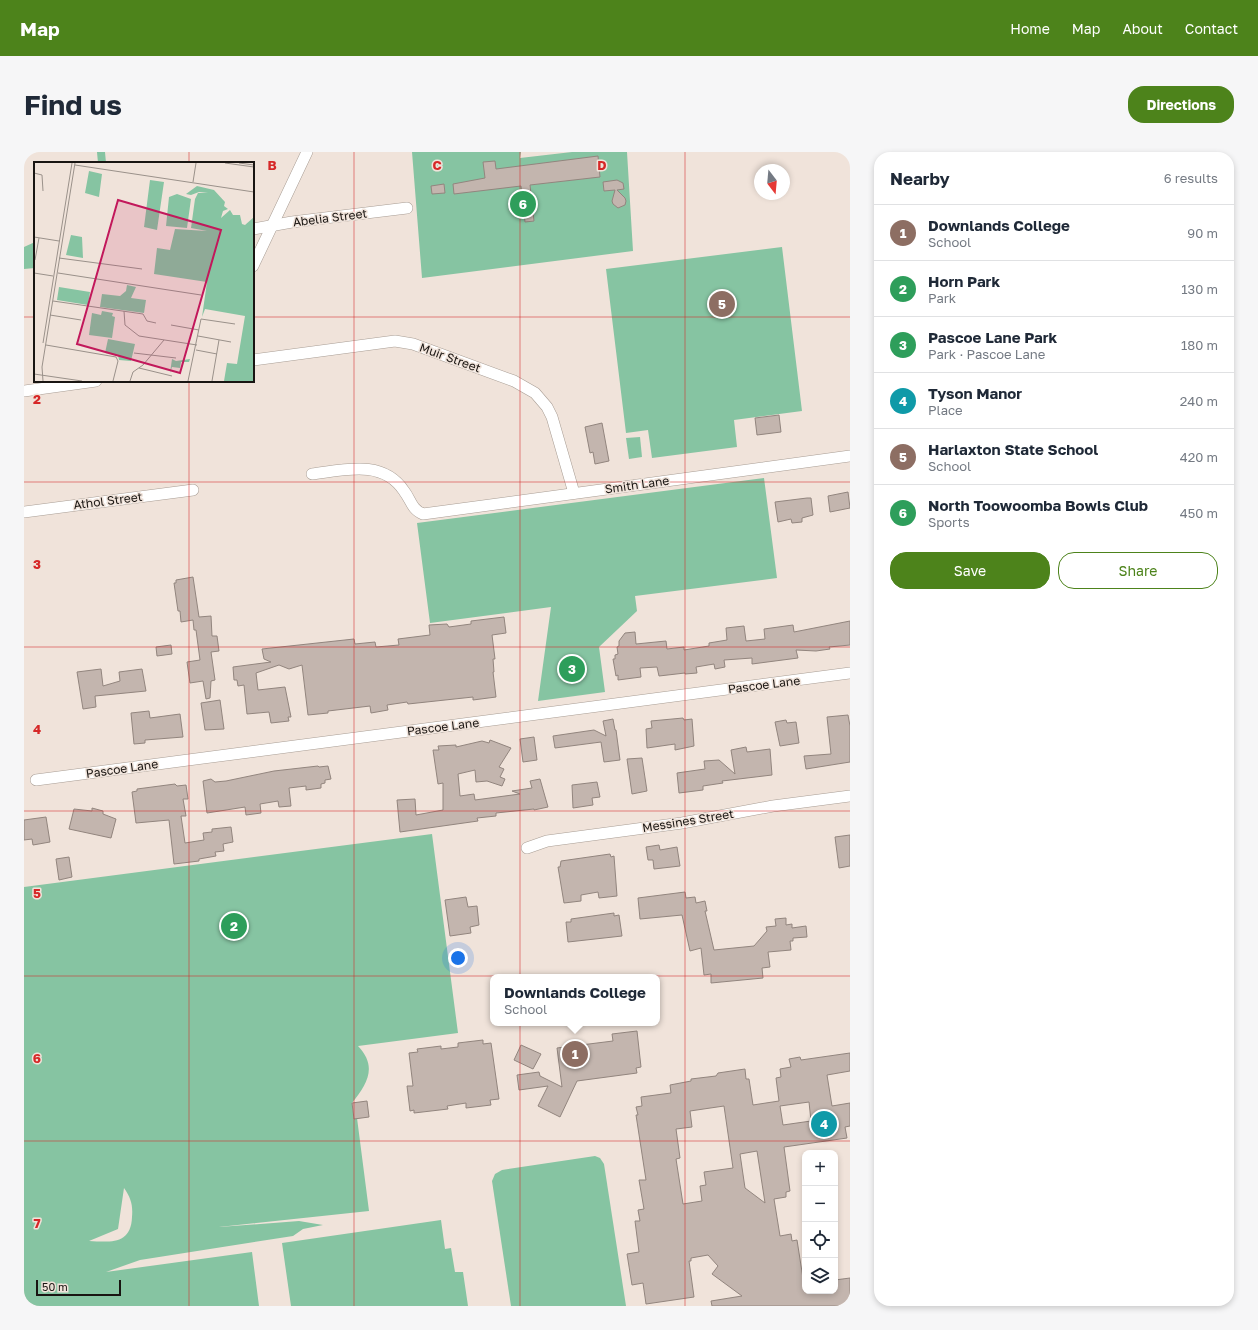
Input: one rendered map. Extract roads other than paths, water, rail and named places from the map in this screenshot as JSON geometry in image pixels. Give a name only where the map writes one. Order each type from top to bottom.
[{"type":"street","points":[[254,264],[307,152]]},
{"type":"street","name":"Abelia Street","points":[[254,229],[272,225],[407,208]]},
{"type":"street","name":"Muir Street","points":[[254,360],[395,341],[413,344],[514,381],[535,393],[552,417],[574,494]]},
{"type":"street","points":[[24,391],[89,382]]},
{"type":"street","name":"Smith Lane","points":[[312,474],[363,468],[379,471],[399,484],[413,507],[423,514],[850,456]]},
{"type":"street","name":"Athol Street","points":[[24,512],[193,490]]},
{"type":"street","name":"Pascoe Lane","points":[[36,780],[850,673]]},
{"type":"street","name":"Messines Street","points":[[527,848],[548,841],[682,823],[773,806],[850,796]]},
{"type":"place","name":"North Toowoomba Bowls Club","points":[[523,204]]},
{"type":"place","name":"Harlaxton State School","points":[[722,304]]},
{"type":"place","name":"Pascoe Lane Park","points":[[572,669]]},
{"type":"place","name":"Horn Park","points":[[234,926]]},
{"type":"place","name":"Downlands College","points":[[575,1054]]},
{"type":"place","name":"Tyson Manor","points":[[824,1124]]}]
